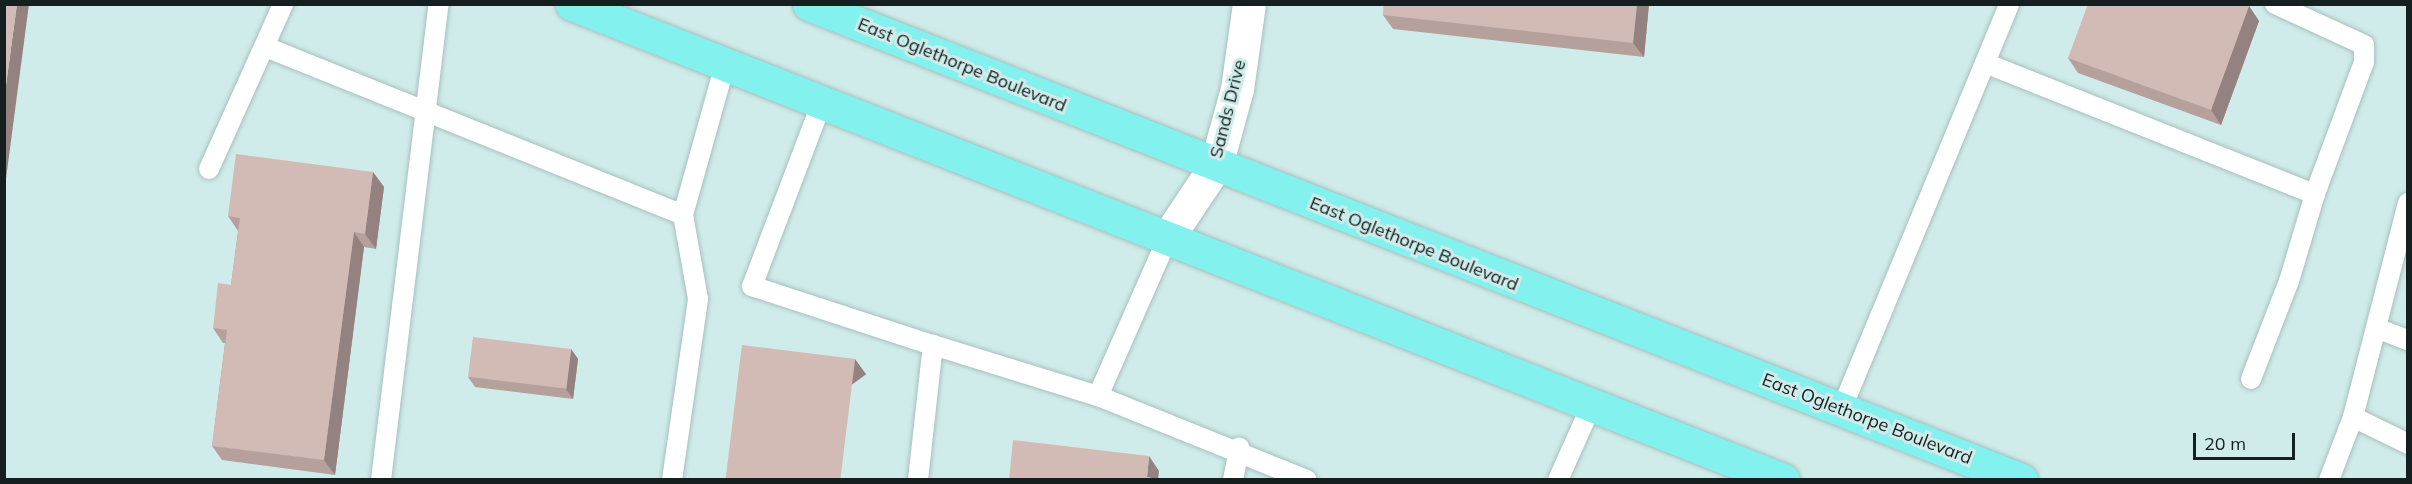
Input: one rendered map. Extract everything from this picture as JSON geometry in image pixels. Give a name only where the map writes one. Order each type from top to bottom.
[{"type":"main road","points":[[572,4],[1592,404],[1748,473],[1783,480]]},
{"type":"main road","name":"East Oglethorpe Boulevard","points":[[809,4],[2021,480]]},
{"type":"street","name":"Sands Drive","points":[[1168,237],[1216,165],[1237,89],[1249,4]]},
{"type":"lane","points":[[209,169],[268,48],[283,4]]},
{"type":"lane","points":[[381,480],[439,4]]},
{"type":"lane","points":[[1842,408],[2009,4]]},
{"type":"lane","points":[[2251,379],[2315,194],[2364,62],[2364,45],[2275,4]]},
{"type":"lane","points":[[268,48],[683,215]]},
{"type":"lane","points":[[1984,63],[2315,194]]},
{"type":"lane","points":[[672,480],[698,298],[683,215],[725,65]]},
{"type":"lane","points":[[822,102],[752,286],[1098,396],[1239,448],[1306,480]]},
{"type":"lane","points":[[2329,480],[2353,417],[2408,203]]},
{"type":"lane","points":[[1098,396],[1168,237]]},
{"type":"lane","points":[[2376,328],[2408,340]]},
{"type":"lane","points":[[918,480],[933,345]]},
{"type":"lane","points":[[1558,480],[1592,404]]},
{"type":"lane","points":[[2353,417],[2408,444]]},
{"type":"lane","points":[[1233,480],[1239,448]]},
{"type":"building","points":[[4,4],[17,4],[4,100]]},
{"type":"building","points":[[1384,4],[1637,4],[1633,43],[1383,15]]},
{"type":"building","points":[[2088,4],[2245,4],[2249,6],[2211,110],[2068,58]]},
{"type":"building","points":[[236,154],[373,172],[365,234],[354,232],[324,460],[212,446],[227,330],[213,328],[218,283],[231,285],[240,218],[228,216]]},
{"type":"building","points":[[473,337],[571,349],[566,389],[468,377]]},
{"type":"building","points":[[742,345],[855,359],[840,480],[725,480]]},
{"type":"building","points":[[1013,440],[1149,456],[1147,477],[1163,480],[1009,480]]}]
